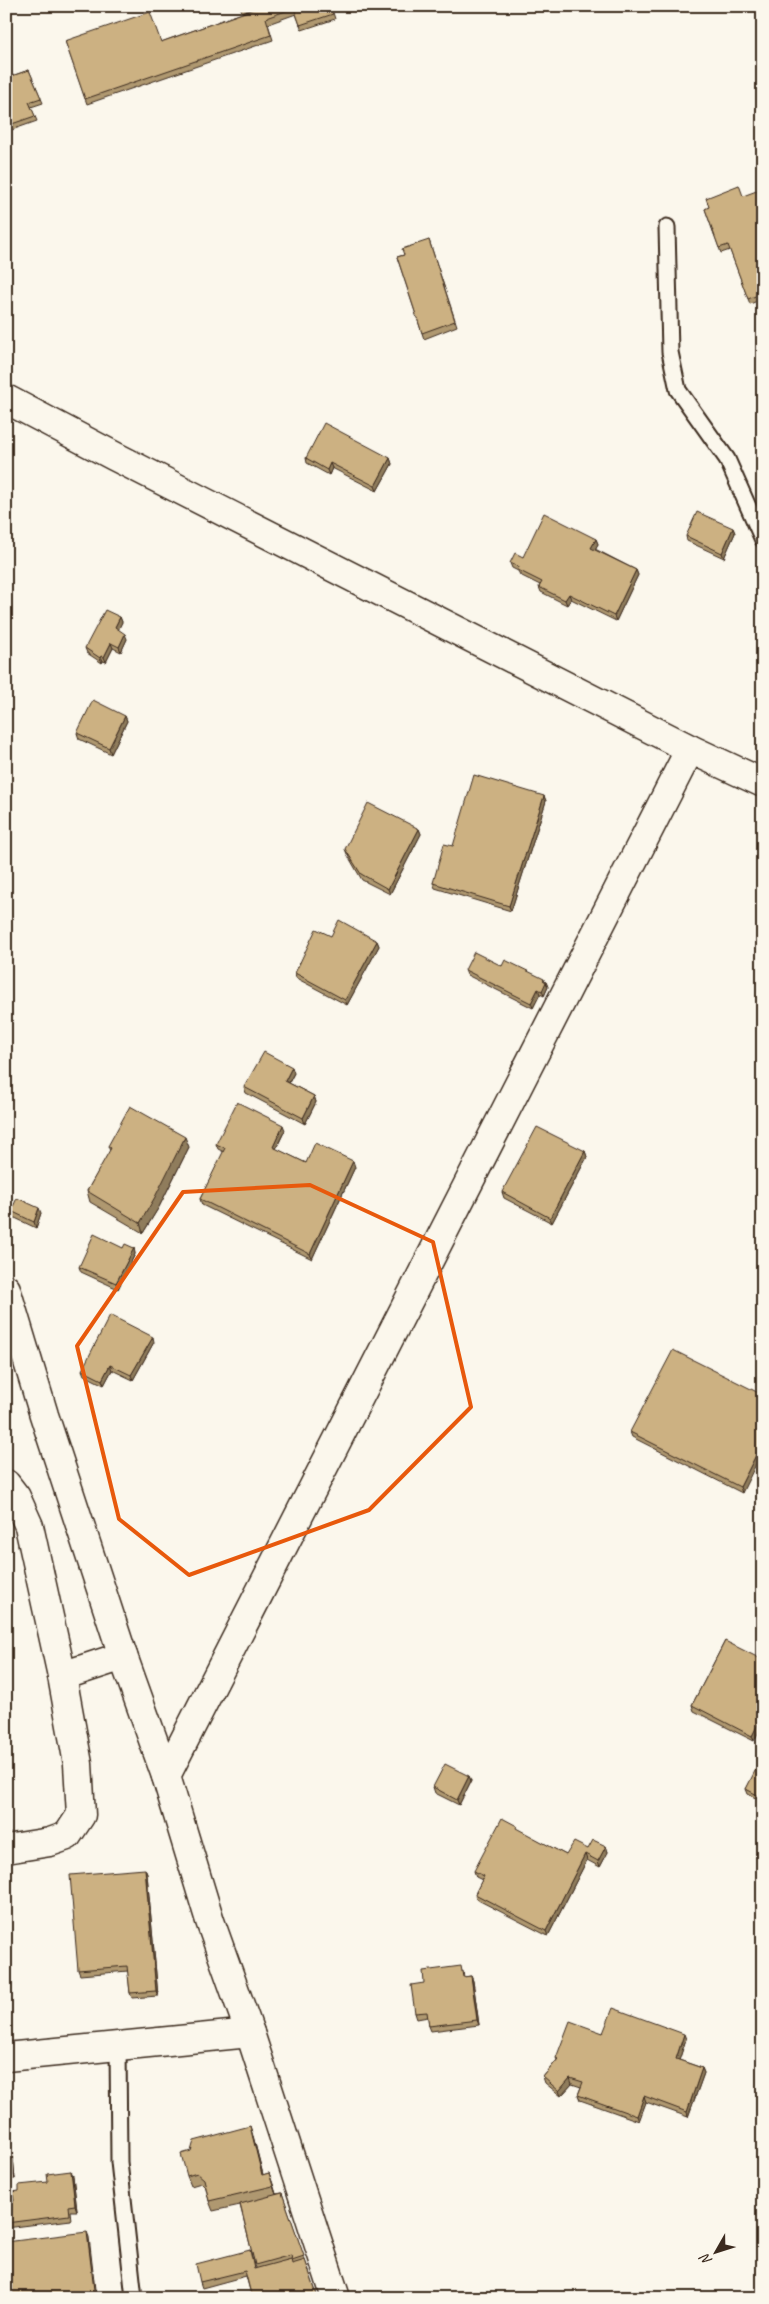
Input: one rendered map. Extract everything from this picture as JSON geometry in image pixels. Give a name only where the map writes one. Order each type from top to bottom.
[{"type":"street","points":[[6,398],[114,456],[690,749],[763,783]]},
{"type":"street","points":[[166,1776],[690,749]]},
{"type":"street","points":[[6,1289],[44,1415],[123,1656],[166,1776],[210,1921],[250,2033],[336,2298]]},
{"type":"street","points":[[6,1484],[16,1497],[29,1526],[62,1676],[78,1764],[81,1815],[66,1836],[50,1842],[6,1849]]},
{"type":"street","points":[[62,1676],[123,1656]]},
{"type":"street","points":[[6,2057],[250,2033]]},
{"type":"lane","points":[[667,227],[670,352],[678,390],[727,458],[763,540]]},
{"type":"lane","points":[[118,2046],[119,2162],[134,2298]]},
{"type":"highlighted area","points":[[310,1185],[433,1242],[471,1407],[369,1510],[189,1575],[119,1519],[77,1346],[183,1192]]},
{"type":"building","points":[[262,6],[331,6],[333,14],[300,25],[294,8],[266,18],[271,35],[85,99],[65,41],[150,12],[161,42]]},
{"type":"building","points":[[29,70],[41,98],[29,102],[35,116],[6,126],[6,78]]},
{"type":"building","points":[[739,185],[743,196],[762,189],[763,192],[763,308],[758,295],[748,299],[728,245],[719,248],[705,209],[709,207],[706,198]]},
{"type":"building","points":[[429,240],[455,321],[422,333],[397,257],[404,255],[402,249]]},
{"type":"building","points":[[324,423],[390,458],[375,486],[330,463],[327,470],[306,458]]},
{"type":"building","points":[[697,512],[733,528],[722,553],[686,536]]},
{"type":"building","points":[[544,513],[596,539],[591,548],[636,570],[614,616],[569,594],[565,600],[539,587],[542,582],[518,570],[519,567],[510,563],[515,553],[523,557]]},
{"type":"building","points":[[105,610],[120,617],[115,627],[125,634],[119,647],[111,643],[104,657],[101,656],[100,658],[85,648]]},
{"type":"building","points":[[93,700],[125,716],[109,748],[77,733]]},
{"type":"building","points":[[474,775],[544,796],[509,906],[433,883],[444,844],[453,846]]},
{"type":"building","points":[[368,803],[419,829],[388,889],[361,874],[345,849]]},
{"type":"building","points":[[339,920],[377,941],[345,1000],[295,973],[316,929],[331,936]]},
{"type":"building","points":[[474,952],[502,966],[505,960],[544,979],[546,982],[542,991],[538,989],[531,1003],[465,970]]},
{"type":"building","points":[[264,1052],[292,1067],[285,1081],[314,1096],[303,1118],[244,1087]]},
{"type":"building","points":[[237,1102],[283,1125],[273,1147],[306,1163],[315,1143],[353,1161],[310,1254],[200,1199],[225,1148],[216,1144]]},
{"type":"building","points":[[130,1106],[185,1137],[140,1223],[87,1191],[111,1148],[108,1146]]},
{"type":"building","points":[[537,1127],[585,1151],[550,1218],[502,1192]]},
{"type":"building","points":[[17,1198],[39,1208],[34,1222],[11,1211]]},
{"type":"building","points":[[94,1234],[123,1248],[125,1244],[134,1248],[116,1283],[79,1267]]},
{"type":"building","points":[[110,1315],[153,1337],[131,1375],[110,1365],[102,1380],[82,1370]]},
{"type":"building","points":[[673,1350],[763,1395],[763,1441],[740,1487],[630,1432]]},
{"type":"building","points":[[725,1641],[763,1660],[763,1714],[752,1736],[692,1705]]},
{"type":"building","points":[[761,1759],[763,1760],[763,1798],[746,1789]]},
{"type":"building","points":[[445,1764],[469,1776],[457,1800],[433,1787]]},
{"type":"building","points":[[502,1818],[517,1826],[516,1828],[566,1855],[574,1842],[588,1849],[593,1840],[606,1846],[598,1861],[585,1854],[546,1931],[475,1894],[484,1876],[474,1871]]},
{"type":"building","points":[[145,1869],[156,1991],[130,1993],[127,1966],[78,1970],[70,1875]]},
{"type":"building","points":[[461,1966],[463,1977],[471,1976],[477,2020],[429,2026],[427,2012],[415,2013],[411,1985],[424,1983],[423,1971]]},
{"type":"building","points":[[613,2008],[684,2034],[676,2059],[702,2068],[687,2112],[644,2096],[637,2116],[578,2095],[583,2082],[570,2078],[559,2091],[543,2077],[558,2059],[556,2058],[570,2021],[603,2033]]},
{"type":"building","points":[[250,2126],[262,2175],[269,2173],[273,2186],[209,2201],[204,2179],[197,2173],[187,2176],[181,2154],[191,2151],[194,2141]]},
{"type":"building","points":[[11,2151],[13,2174],[6,2174],[6,2152]]},
{"type":"building","points":[[71,2171],[75,2205],[68,2206],[69,2215],[6,2223],[6,2202],[14,2201],[13,2192],[19,2191],[19,2185],[48,2182],[47,2174]]},
{"type":"building","points":[[282,2193],[304,2256],[292,2260],[291,2255],[255,2265],[240,2204]]},
{"type":"building","points":[[87,2232],[95,2298],[13,2298],[6,2242]]},
{"type":"building","points":[[250,2250],[254,2269],[291,2259],[292,2264],[305,2260],[317,2295],[310,2298],[252,2298],[245,2271],[200,2282],[196,2264]]}]
